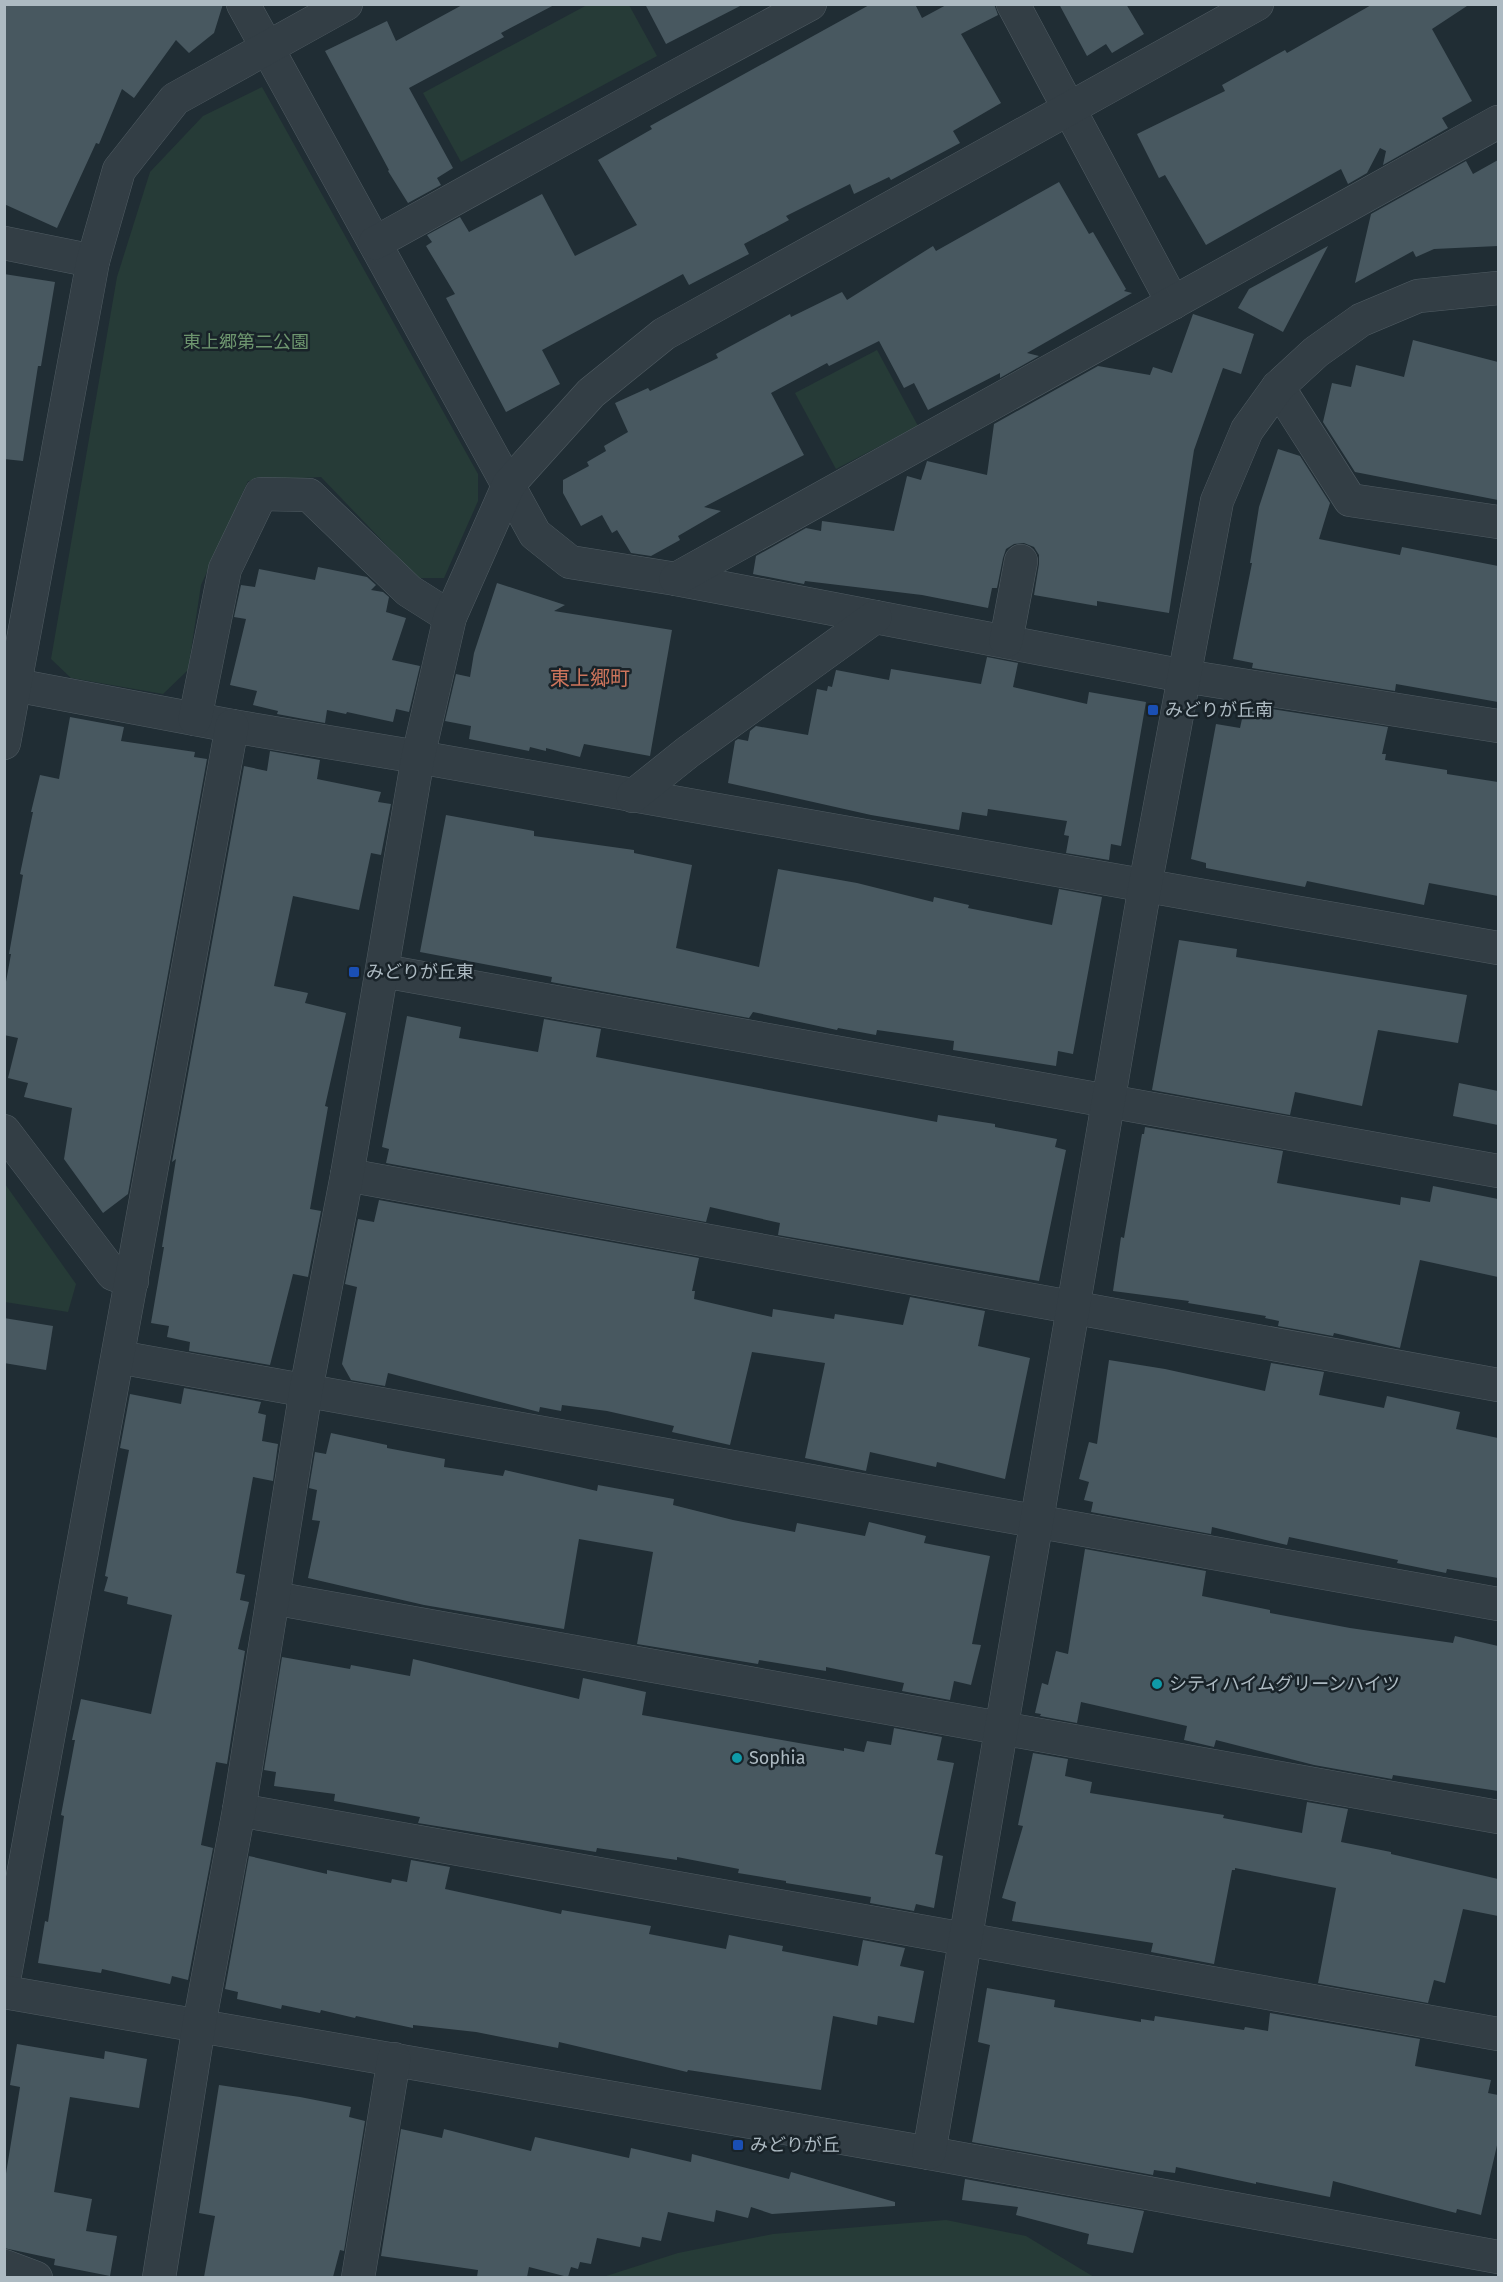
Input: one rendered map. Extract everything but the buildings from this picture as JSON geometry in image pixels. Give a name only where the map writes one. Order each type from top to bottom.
[{"type":"street","points":[[243,4],[535,534],[570,562],[676,579],[1184,676],[1498,726]]},
{"type":"street","points":[[4,743],[9,684],[93,261],[119,170],[175,99],[346,4]]},
{"type":"street","points":[[375,243],[810,4]]},
{"type":"street","points":[[1013,4],[1173,303]]},
{"type":"street","points":[[159,2277],[199,2025],[239,1810],[306,1390],[347,1175],[418,757],[450,617],[509,484],[591,393],[664,334],[1257,4]]},
{"type":"street","points":[[676,579],[1498,122]]},
{"type":"street","points":[[4,243],[93,261]]},
{"type":"street","points":[[929,2153],[1145,886],[1216,501],[1246,430],[1278,387],[1316,352],[1361,320],[1418,296],[1498,288]]},
{"type":"street","points":[[1278,387],[1350,500],[1498,522]]},
{"type":"street","points":[[195,719],[225,569],[261,494],[309,495],[409,591],[450,617]]},
{"type":"street","points":[[1006,641],[1021,561]]},
{"type":"street","points":[[633,795],[688,752],[875,617]]},
{"type":"street","points":[[9,684],[232,726],[1498,948]]},
{"type":"street","points":[[4,1980],[232,726]]},
{"type":"street","points":[[382,970],[1498,1171]]},
{"type":"street","points":[[4,1131],[113,1274],[132,1281]]},
{"type":"street","points":[[347,1175],[1498,1384]]},
{"type":"street","points":[[118,1357],[1498,1604]]},
{"type":"street","points":[[273,1598],[1498,1817]]},
{"type":"street","points":[[239,1810],[1498,2034]]},
{"type":"street","points":[[4,1992],[929,2153],[1498,2257]]},
{"type":"street","points":[[358,2277],[394,2059]]},
{"type":"street","points":[[4,2266],[36,2277]]},
{"type":"green space","points":[[587,5],[629,5],[657,56],[461,162],[423,93]]},
{"type":"green space","name":"東上郷第二公園","points":[[262,87],[478,474],[478,501],[444,578],[418,578],[321,477],[248,481],[201,585],[188,670],[163,694],[71,678],[51,659],[117,277],[150,172],[203,116]]},
{"type":"green space","points":[[877,350],[918,426],[836,469],[795,393]]},
{"type":"green space","points":[[5,1184],[76,1284],[68,1312],[5,1302]]},
{"type":"green space","points":[[946,2220],[1026,2236],[1094,2277],[603,2277],[678,2253],[773,2234]]},
{"type":"place","name":"みどりが丘南","points":[[1153,710]]},
{"type":"place","name":"みどりが丘東","points":[[354,972]]},
{"type":"place","name":"シティハイムグリーンハイツ","points":[[1157,1684]]},
{"type":"place","name":"Sophia","points":[[737,1758]]},
{"type":"place","name":"みどりが丘","points":[[738,2145]]},
{"type":"district","name":"東上郷町","points":[[590,678]]}]
